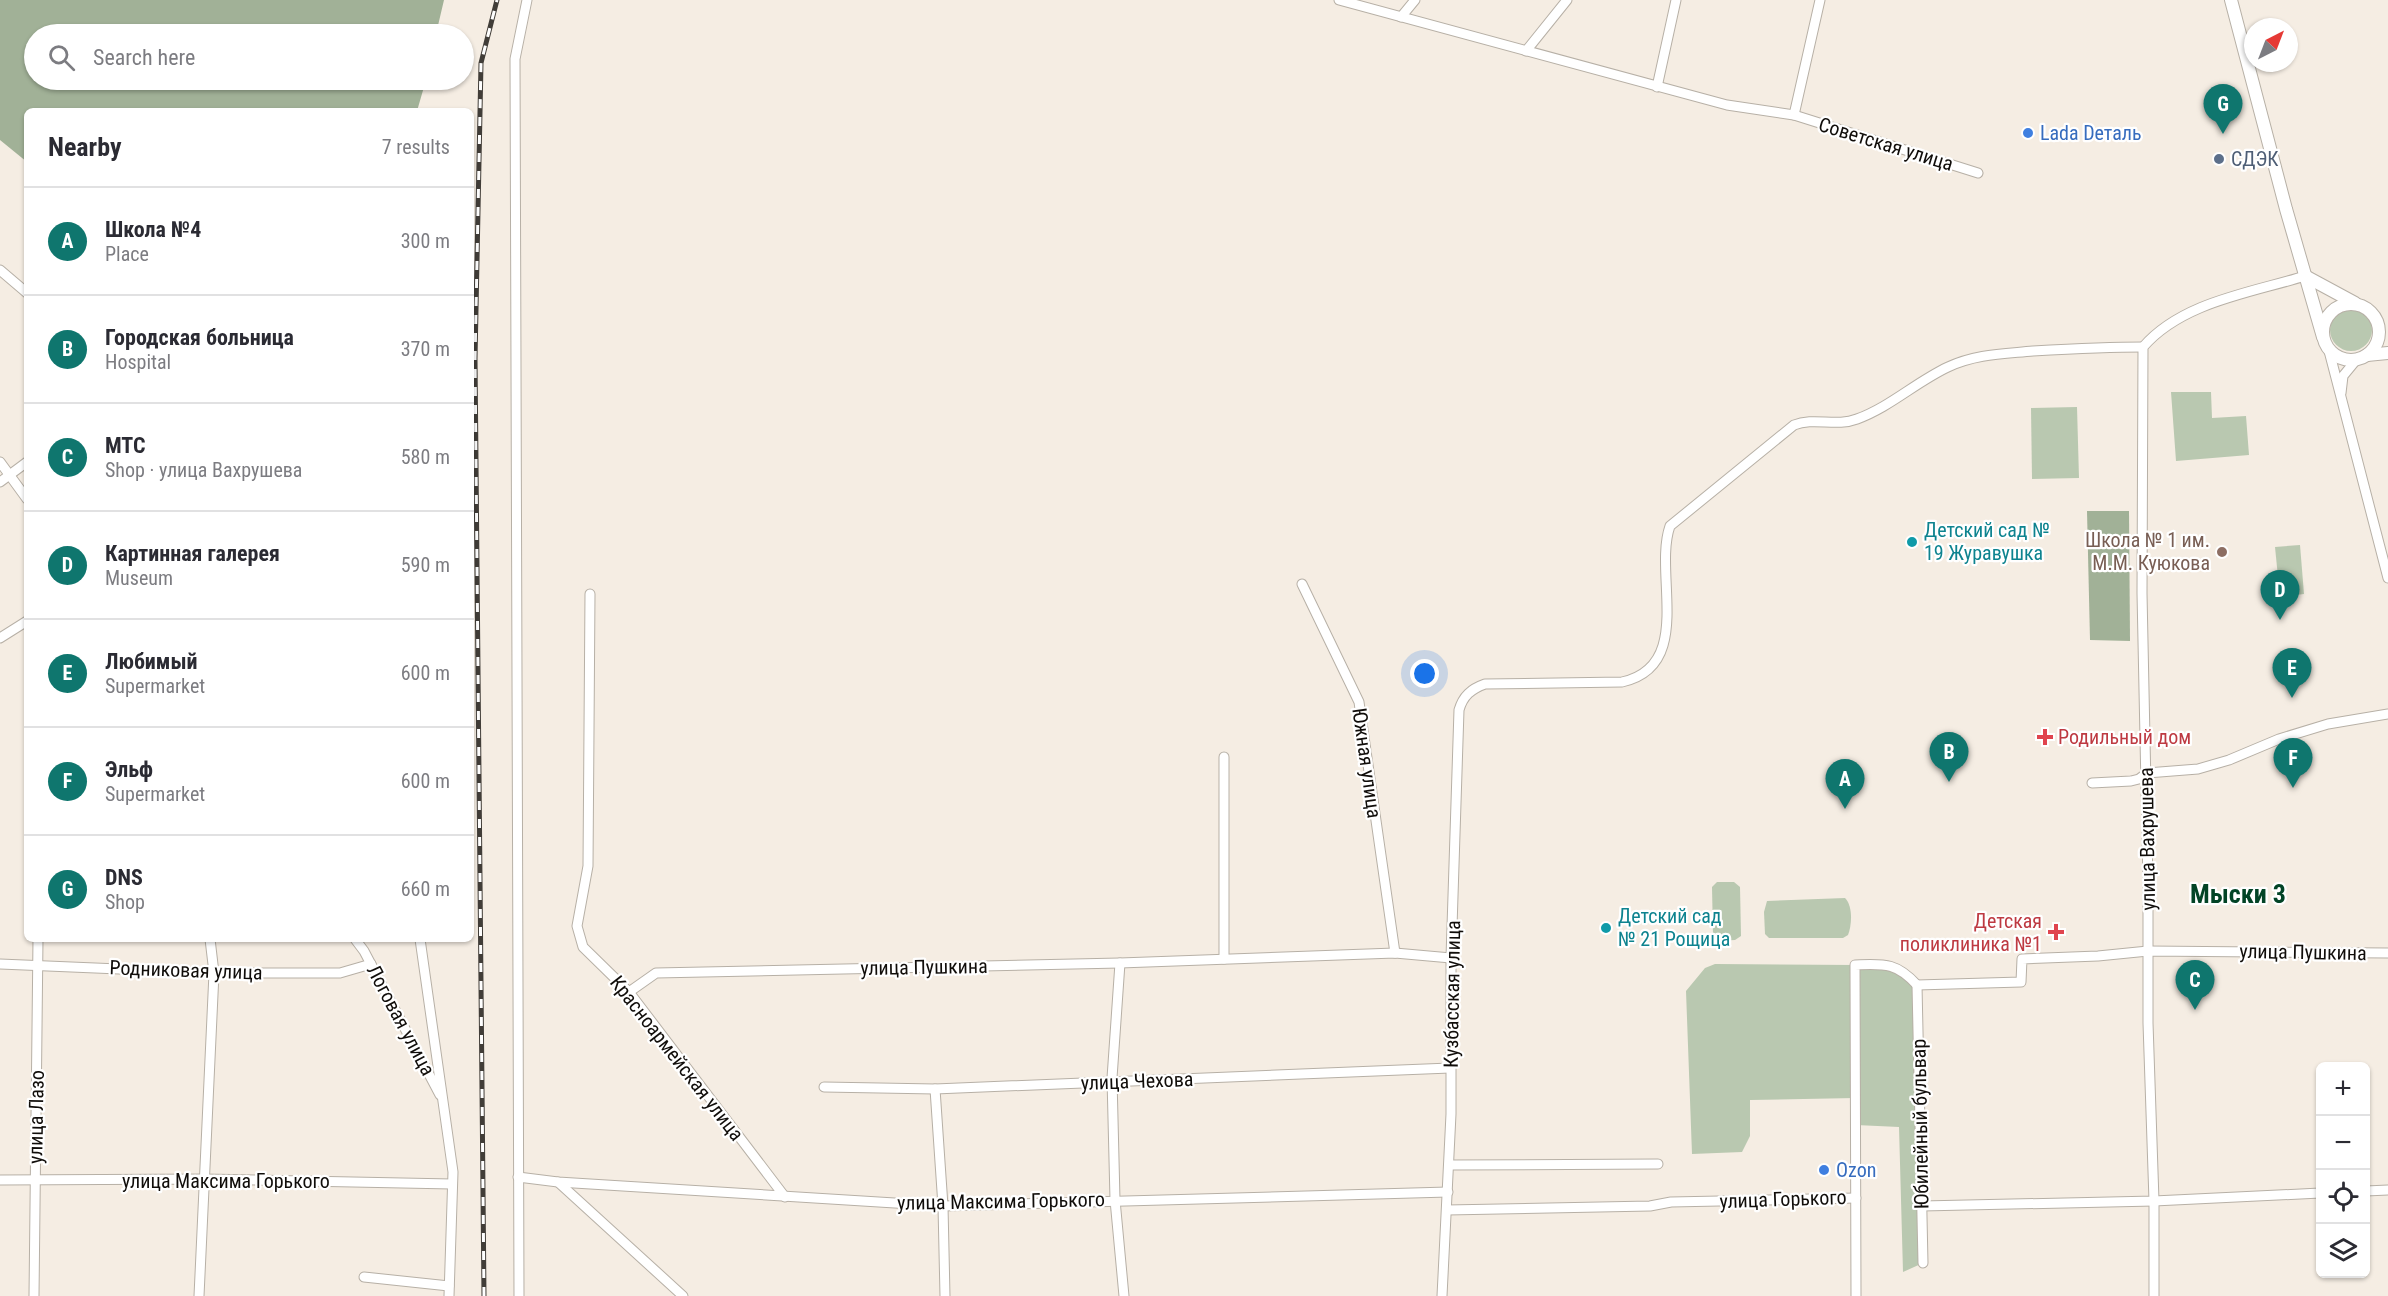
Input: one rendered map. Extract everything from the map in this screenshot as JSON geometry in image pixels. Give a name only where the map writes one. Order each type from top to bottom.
[{"type":"main road","points":[[2231,0],[2325,342],[2336,355],[2346,359],[2388,353]]},
{"type":"main road","points":[[2305,276],[2388,317]]},
{"type":"main road","points":[[2325,342],[2323,326],[2328,316],[2336,308],[2346,304],[2362,306],[2375,316],[2379,326],[2379,337],[2375,347],[2362,357]]},
{"type":"street","points":[[519,1296],[515,59],[527,0]]},
{"type":"street","name":"Советская улица","points":[[1339,0],[1727,105],[1794,115],[1978,173]]},
{"type":"street","points":[[1401,17],[1415,0]]},
{"type":"street","points":[[1526,51],[1567,0]]},
{"type":"street","points":[[1658,87],[1676,0]]},
{"type":"street","points":[[1794,115],[1820,0]]},
{"type":"street","points":[[0,270],[24,290]]},
{"type":"street","points":[[2143,347],[2162,327],[2209,304],[2305,276]]},
{"type":"street","points":[[2325,342],[2388,578]]},
{"type":"street","name":"Кузбасская улица","points":[[1442,1296],[1449,1165],[1451,958],[1459,710],[1467,694],[1479,686],[1492,684],[1622,682],[1649,671],[1657,657],[1667,624],[1665,541],[1670,526],[1794,425],[1813,421],[1838,423],[1859,419],[1880,411],[1905,391],[1947,367],[1984,354],[2143,347]]},
{"type":"street","name":"улица Вахрушева","points":[[2143,347],[2142,593],[2154,1296]]},
{"type":"street","points":[[2340,398],[2343,376],[2362,357]]},
{"type":"street","points":[[0,462],[24,495]]},
{"type":"street","points":[[0,482],[24,464]]},
{"type":"street","name":"Южная улица","points":[[1302,584],[1359,702],[1395,953]]},
{"type":"street","name":"Красноармейская улица","points":[[590,594],[588,866],[577,926],[583,947],[630,992],[785,1197]]},
{"type":"street","points":[[0,638],[24,623]]},
{"type":"street","points":[[2092,783],[2131,781],[2139,779],[2146,773],[2198,769],[2279,739],[2328,724],[2388,714]]},
{"type":"street","points":[[1224,757],[1224,959]]},
{"type":"street","name":"улица Лазо","points":[[34,1296],[38,942]]},
{"type":"street","points":[[199,1296],[214,973],[210,942]]},
{"type":"street","name":"Логовая улица","points":[[357,942],[371,964],[444,1102]]},
{"type":"street","points":[[364,1277],[449,1291],[452,1184],[444,1102],[420,942]]},
{"type":"street","name":"улица Пушкина","points":[[1917,985],[2021,982],[2022,959],[2098,956],[2148,951],[2388,954]]},
{"type":"street","name":"улица Пушкина","points":[[630,992],[656,973],[1120,963],[1395,953],[1451,958]]},
{"type":"street","name":"Родниковая улица","points":[[0,963],[214,973],[340,973],[371,964]]},
{"type":"street","points":[[1120,963],[1112,1083],[1115,1200],[1125,1296]]},
{"type":"street","name":"улица Горького","points":[[1447,1210],[1650,1206],[1671,1202],[1856,1198],[1855,965],[1885,963],[1905,972],[1917,985]]},
{"type":"street","name":"Юбилейный бульвар","points":[[1917,985],[1923,1263]]},
{"type":"street","name":"улица Чехова","points":[[824,1087],[935,1089],[1450,1068]]},
{"type":"street","points":[[935,1089],[945,1296]]},
{"type":"street","points":[[1449,1165],[1658,1164]]},
{"type":"street","name":"улица Максима Горького","points":[[518,1178],[942,1206],[1448,1192]]},
{"type":"street","name":"улица Максима Горького","points":[[0,1180],[205,1179],[452,1184]]},
{"type":"street","points":[[558,1182],[683,1296]]},
{"type":"street","points":[[2370,1191],[2388,1190]]},
{"type":"street","points":[[1922,1206],[2154,1201],[2316,1193]]},
{"type":"street","points":[[1856,1198],[1857,1296]]},
{"type":"green space","points":[[0,0],[444,0],[438,24],[24,24],[24,90],[423,90],[418,108],[24,108],[24,160],[0,140]]},
{"type":"green space","points":[[2351,309],[2359,310],[2366,315],[2371,322],[2371,338],[2366,345],[2359,350],[2351,351],[2343,350],[2336,345],[2331,338],[2330,330],[2331,322],[2336,315],[2343,310]]},
{"type":"green space","points":[[2171,392],[2211,392],[2212,418],[2246,416],[2249,455],[2176,461]]},
{"type":"green space","points":[[2077,407],[2079,478],[2032,479],[2031,408]]},
{"type":"green space","points":[[2087,511],[2129,511],[2130,641],[2090,640]]},
{"type":"green space","points":[[2300,545],[2304,594],[2280,597],[2275,547]]},
{"type":"green space","points":[[1717,882],[1734,882],[1740,887],[1741,936],[1735,940],[1718,941],[1713,935],[1712,887]]},
{"type":"green space","points":[[1845,898],[1851,911],[1851,921],[1848,935],[1843,938],[1769,938],[1765,934],[1764,912],[1767,901]]},
{"type":"green space","points":[[1715,964],[1885,964],[1917,985],[1923,1263],[1903,1272],[1899,1127],[1856,1125],[1855,1098],[1750,1100],[1750,1136],[1742,1152],[1692,1154],[1686,991],[1705,968]]},
{"type":"railway","points":[[484,1296],[475,359],[481,63],[497,0]]},
{"type":"place","name":"Lada Dеталь","points":[[2028,133]]},
{"type":"place","name":"DNS","points":[[2223,134]]},
{"type":"place","name":"СДЭК","points":[[2219,159]]},
{"type":"place","name":"Детский сад № 19 Журавушка","points":[[1912,542]]},
{"type":"place","name":"Школа № 1 им. М.М. Куюкова","points":[[2222,552]]},
{"type":"place","name":"Картинная галерея","points":[[2280,620]]},
{"type":"place","name":"Любимый","points":[[2292,698]]},
{"type":"place","name":"Родильный дом","points":[[2045,737]]},
{"type":"place","name":"Городская больница","points":[[1949,782]]},
{"type":"place","name":"Эльф","points":[[2293,788]]},
{"type":"place","name":"Школа №4","points":[[1845,809]]},
{"type":"place","name":"Детский сад № 21 Рощица","points":[[1606,928]]},
{"type":"place","name":"Детская поликлиника №1","points":[[2056,932]]},
{"type":"place","name":"МТС","points":[[2195,1010]]},
{"type":"place","name":"Ozon","points":[[1824,1170]]},
{"type":"district","name":"Мыски 3","points":[[2238,894]]}]
